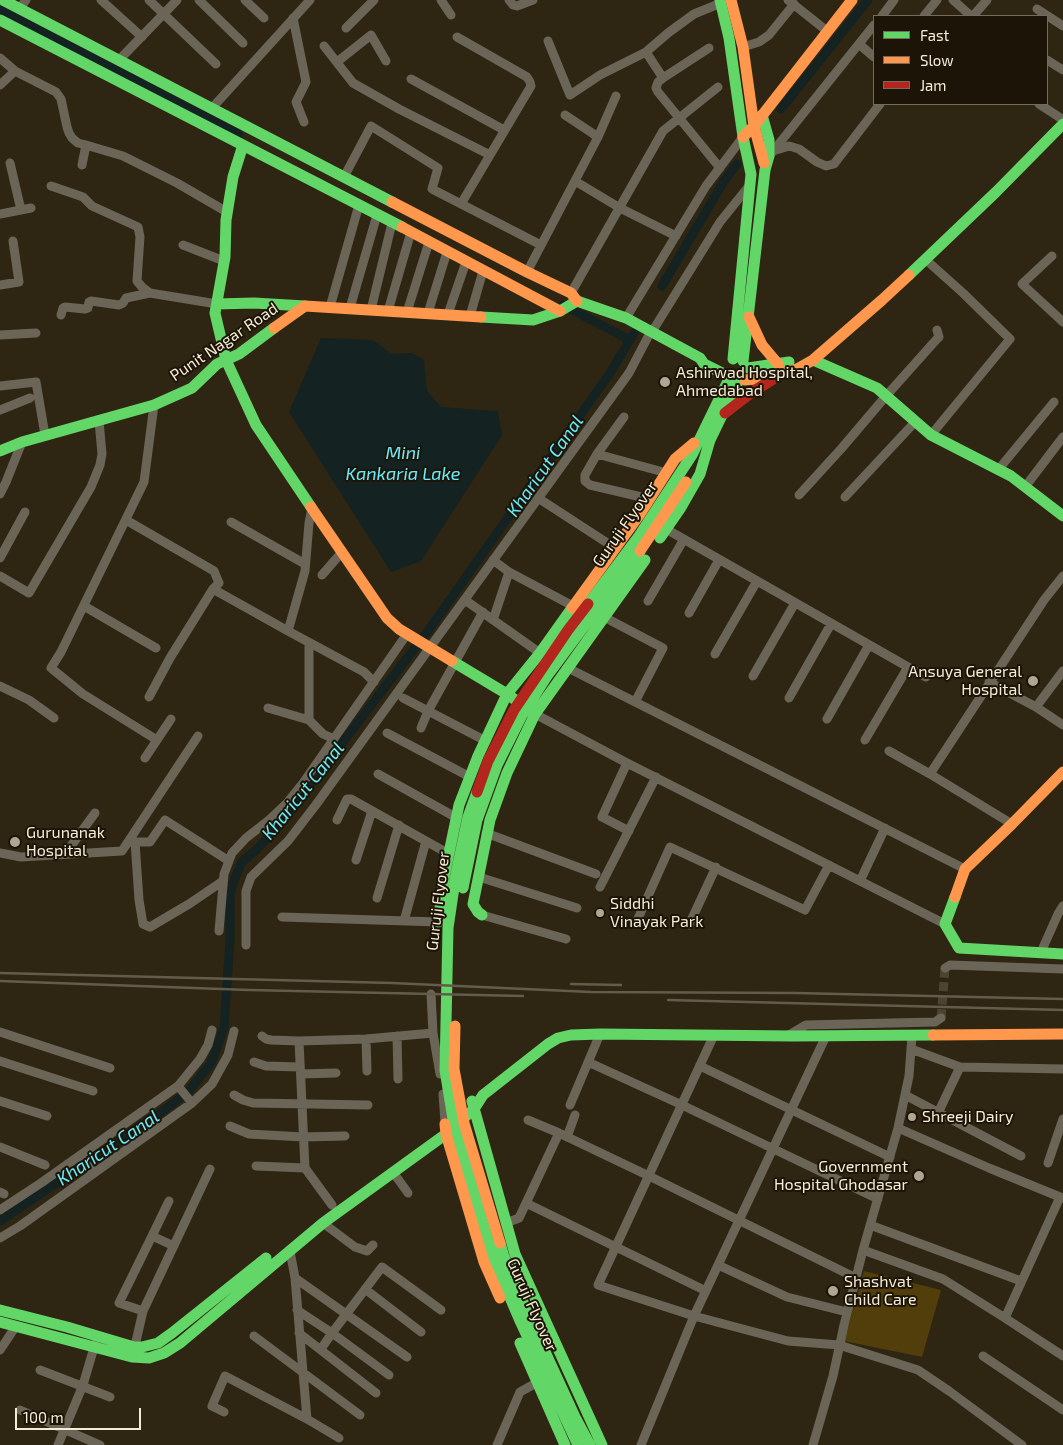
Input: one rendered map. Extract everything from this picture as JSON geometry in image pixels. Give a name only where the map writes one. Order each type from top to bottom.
[{"type":"street","points":[[3,0],[22,4],[119,60],[344,176],[575,299],[626,318],[705,362],[756,379],[807,357],[879,297],[1063,120]]},
{"type":"street","points":[[102,0],[142,37]]},
{"type":"street","points":[[149,0],[216,64]]},
{"type":"street","points":[[111,77],[119,60],[177,0]]},
{"type":"street","points":[[199,0],[243,43]]},
{"type":"street","points":[[245,0],[264,18]]},
{"type":"street","points":[[212,108],[310,0]]},
{"type":"street","points":[[346,28],[374,0]]},
{"type":"street","points":[[441,0],[451,16]]},
{"type":"street","points":[[509,0],[513,6],[533,0]]},
{"type":"street","points":[[883,15],[894,0]]},
{"type":"street","points":[[925,15],[937,0]]},
{"type":"street","points":[[953,0],[971,15]]},
{"type":"street","points":[[973,15],[987,0]]},
{"type":"street","points":[[724,1],[743,47],[754,126],[765,170]]},
{"type":"street","points":[[548,41],[570,95],[600,75],[646,52],[694,14],[724,1]]},
{"type":"street","points":[[566,940],[482,914],[478,912],[474,904],[490,820],[507,772],[535,714],[680,509],[700,474],[706,438],[719,400],[735,371],[751,184],[749,160],[743,137],[724,1]]},
{"type":"street","points":[[626,318],[706,186],[849,1]]},
{"type":"street","points":[[743,47],[760,42],[769,35],[791,2],[827,31]]},
{"type":"street","points":[[1037,9],[1046,15]]},
{"type":"street","points":[[1048,16],[1063,26]]},
{"type":"street","points":[[293,18],[306,82],[296,102],[304,122]]},
{"type":"street","points":[[0,20],[560,310]]},
{"type":"street","points":[[723,414],[749,316],[765,170],[771,153],[873,26]]},
{"type":"street","points":[[337,62],[371,35],[386,61]]},
{"type":"street","points":[[457,37],[527,77],[530,82],[530,86],[461,204]]},
{"type":"street","points":[[859,44],[873,56]]},
{"type":"street","points":[[324,46],[353,83],[399,109],[490,155]]},
{"type":"street","points":[[709,48],[663,78],[658,82],[656,88],[720,168]]},
{"type":"street","points":[[646,52],[663,78]]},
{"type":"street","points":[[0,58],[14,71],[56,92],[61,99],[69,133],[78,143],[123,156],[177,183],[227,212]]},
{"type":"street","points":[[1048,61],[1063,70]]},
{"type":"street","points":[[0,85],[14,71]]},
{"type":"street","points":[[411,79],[504,130]]},
{"type":"street","points":[[61,316],[65,307],[85,309],[88,308],[91,301],[119,305],[126,298],[150,293],[217,304],[254,303],[532,320],[560,310],[575,299],[620,208],[663,132],[718,86]]},
{"type":"street","points":[[527,272],[598,137],[616,96]]},
{"type":"street","points":[[771,153],[789,146],[799,149],[826,166],[834,164],[879,105]]},
{"type":"street","points":[[1040,105],[1063,120]]},
{"type":"street","points":[[565,115],[598,137]]},
{"type":"street","points":[[762,115],[771,153]]},
{"type":"street","points":[[282,917],[438,922],[459,805],[478,756],[507,694],[540,653],[650,499],[676,459],[706,438],[723,414],[782,368],[797,369],[813,360],[876,306],[996,192],[1063,120]]},
{"type":"street","points":[[344,176],[371,126],[438,168],[432,189],[541,245]]},
{"type":"street","points":[[82,165],[86,145]]},
{"type":"street","points":[[243,145],[233,177],[227,212],[224,261],[216,313],[226,360],[256,425],[387,618],[399,629],[507,694],[535,714],[627,763],[944,924],[959,948],[1063,954]]},
{"type":"street","points":[[10,162],[20,210]]},
{"type":"street","points":[[246,945],[246,891],[251,877],[288,841],[427,647],[465,600],[629,373],[651,331],[720,222],[765,170]]},
{"type":"street","points":[[575,180],[620,208],[676,236]]},
{"type":"street","points":[[51,186],[83,198],[92,206],[138,227],[140,238],[137,281],[150,293]]},
{"type":"street","points":[[330,307],[359,205]]},
{"type":"street","points":[[0,214],[31,208]]},
{"type":"street","points":[[350,308],[378,215]]},
{"type":"street","points":[[371,310],[392,223]]},
{"type":"street","points":[[388,311],[411,232]]},
{"type":"street","points":[[0,285],[19,282],[13,241]]},
{"type":"street","points":[[408,312],[429,242]]},
{"type":"street","points":[[183,245],[224,261]]},
{"type":"street","points":[[428,313],[447,252]]},
{"type":"street","points":[[1052,256],[1022,284],[1063,322]]},
{"type":"street","points":[[926,259],[1010,339],[931,435]]},
{"type":"street","points":[[448,314],[466,262]]},
{"type":"street","points":[[470,316],[483,271]]},
{"type":"street","name":"Punit Nagar Road","points":[[0,451],[45,435],[154,406],[192,388],[217,364],[239,354],[305,306]]},
{"type":"street","points":[[749,316],[762,345],[782,368]]},
{"type":"street","points":[[799,495],[938,337],[937,330]]},
{"type":"street","points":[[0,336],[36,333]]},
{"type":"street","points":[[813,360],[877,388],[931,435],[1011,476],[1063,516]]},
{"type":"street","points":[[705,362],[714,377],[719,400]]},
{"type":"street","points":[[0,386],[36,382],[45,435]]},
{"type":"street","points":[[0,410],[30,398]]},
{"type":"street","points":[[998,470],[1054,402]]},
{"type":"street","points":[[154,406],[144,482],[84,606],[51,668],[83,694],[157,740]]},
{"type":"street","points":[[624,417],[597,454],[585,475],[585,481],[590,485],[650,499]]},
{"type":"street","points":[[0,576],[29,593],[91,487],[100,465],[102,454],[99,421]]},
{"type":"street","points":[[845,497],[915,422]]},
{"type":"street","name":"Guruji Flyover","points":[[590,1445],[575,1417],[530,1319],[504,1257],[464,1123],[454,1069],[457,928],[465,876],[477,820],[497,765],[522,715],[547,676],[647,542],[706,438]]},
{"type":"street","points":[[1025,487],[1063,438]]},
{"type":"street","points":[[0,494],[22,442]]},
{"type":"street","points":[[597,454],[667,473]]},
{"type":"street","name":"Guruji Flyover","points":[[578,1445],[494,1260],[454,1125],[445,1070],[448,928],[456,874],[468,817],[488,761],[514,710],[568,630],[696,458]]},
{"type":"street","points":[[538,498],[615,548]]},
{"type":"street","points":[[288,631],[304,571],[312,508]]},
{"type":"street","points":[[0,558],[25,512]]},
{"type":"street","points":[[126,520],[214,570],[219,583],[213,589],[170,658],[149,697]]},
{"type":"street","points":[[231,522],[305,564]]},
{"type":"street","points":[[666,529],[926,677]]},
{"type":"street","points":[[648,601],[684,539]]},
{"type":"street","points":[[322,575],[342,552]]},
{"type":"street","points":[[493,560],[509,572],[572,606]]},
{"type":"street","points":[[689,613],[720,560]]},
{"type":"street","points":[[493,620],[509,572]]},
{"type":"street","points":[[930,774],[1044,600],[1063,576]]},
{"type":"street","points":[[715,654],[757,581]]},
{"type":"street","points":[[213,589],[364,672],[374,682]]},
{"type":"street","points":[[465,600],[540,653]]},
{"type":"street","points":[[753,676],[794,603]]},
{"type":"street","points":[[84,606],[156,648]]},
{"type":"street","points":[[421,728],[428,711],[483,612]]},
{"type":"street","points":[[604,617],[664,648],[635,702]]},
{"type":"street","points":[[789,698],[831,624]]},
{"type":"street","points":[[219,931],[224,874],[232,853],[246,838],[287,803],[409,635]]},
{"type":"street","points":[[309,643],[309,720]]},
{"type":"street","points":[[827,719],[869,645]]},
{"type":"street","points":[[865,740],[908,667]]},
{"type":"street","points":[[568,668],[966,869]]},
{"type":"street","points":[[1036,707],[1063,671]]},
{"type":"street","points":[[989,682],[1036,707],[1063,725]]},
{"type":"street","points":[[0,686],[29,700],[54,718]]},
{"type":"street","points":[[403,698],[486,741]]},
{"type":"street","points":[[268,708],[309,720],[322,734],[334,739]]},
{"type":"street","points":[[145,758],[171,719]]},
{"type":"street","points":[[387,733],[470,778]]},
{"type":"street","points":[[0,853],[21,857],[122,851],[132,842],[198,736]]},
{"type":"street","points":[[889,751],[1012,824]]},
{"type":"street","points":[[627,763],[602,817],[629,831]]},
{"type":"street","points":[[944,924],[966,869],[1063,772]]},
{"type":"street","points":[[378,774],[456,818]]},
{"type":"street","points":[[600,887],[656,777]]},
{"type":"street","points":[[337,820],[347,799],[351,798],[449,854]]},
{"type":"street","points":[[356,860],[372,811]]},
{"type":"street","points":[[69,854],[71,846],[95,813]]},
{"type":"street","points":[[132,842],[150,842],[165,820],[229,861]]},
{"type":"street","points":[[378,898],[399,825]]},
{"type":"street","points":[[860,881],[885,828]]},
{"type":"street","points":[[486,833],[596,874]]},
{"type":"street","points":[[404,921],[426,841]]},
{"type":"street","points":[[132,842],[143,924],[150,927],[223,881]]},
{"type":"street","points":[[636,923],[670,847],[805,910],[829,865]]},
{"type":"street","points":[[689,925],[716,868]]},
{"type":"street","points":[[479,877],[577,908]]},
{"type":"street","points":[[1041,952],[1063,906]]},
{"type":"street","points":[[945,968],[950,965],[1063,968]]},
{"type":"street","points":[[431,994],[433,1034],[442,1085],[446,1134],[484,1262],[565,1445]]},
{"type":"street","points":[[786,1036],[806,1025],[936,1022],[941,1018]]},
{"type":"street","points":[[0,1210],[179,1086],[200,1059],[208,1045],[212,1030]]},
{"type":"street","points":[[0,1238],[192,1102],[212,1084],[228,1055],[234,1031]]},
{"type":"street","points":[[0,1032],[110,1068]]},
{"type":"street","points":[[262,1036],[272,1040],[299,1041],[433,1034]]},
{"type":"street","points":[[0,1310],[149,1358],[164,1353],[180,1343],[323,1223],[446,1134],[483,1095],[558,1038],[571,1035],[600,1034],[912,1036],[1063,1034]]},
{"type":"street","points":[[570,1105],[600,1034]]},
{"type":"street","points":[[714,1035],[598,1285],[694,1316],[788,1341],[839,1345],[918,1370],[1022,1445]]},
{"type":"street","points":[[397,1036],[398,1079]]},
{"type":"street","points":[[641,1445],[694,1316],[826,1036]]},
{"type":"street","points":[[813,1445],[833,1376],[847,1312],[870,1225],[898,1128],[909,1076],[912,1036]]},
{"type":"street","points":[[366,1039],[367,1071]]},
{"type":"street","points":[[299,1041],[305,1168],[332,1205]]},
{"type":"street","points":[[911,1049],[960,1067],[1063,1069]]},
{"type":"street","points":[[0,1061],[93,1091]]},
{"type":"street","points":[[254,1062],[266,1066],[336,1073]]},
{"type":"street","points":[[588,1062],[878,1199]]},
{"type":"street","points":[[700,1066],[890,1157]]},
{"type":"street","points":[[938,1112],[960,1067]]},
{"type":"street","points":[[179,1086],[192,1102]]},
{"type":"street","points":[[234,1095],[253,1103],[368,1105]]},
{"type":"street","points":[[905,1095],[1021,1156]]},
{"type":"street","points":[[0,1100],[47,1116]]},
{"type":"street","points":[[133,1352],[158,1343],[172,1333],[332,1205],[445,1122],[473,1104]]},
{"type":"street","points":[[473,1104],[514,1254],[602,1445]]},
{"type":"street","points":[[506,1223],[519,1218],[563,1135],[576,1115]]},
{"type":"street","points":[[1048,1163],[1063,1119]]},
{"type":"street","points":[[528,1120],[649,1176],[856,1278]]},
{"type":"street","points":[[230,1126],[249,1134],[344,1136]]},
{"type":"street","points":[[898,1128],[1062,1198],[1005,1318]]},
{"type":"street","points":[[0,1147],[45,1165]]},
{"type":"street","points":[[79,1156],[94,1173]]},
{"type":"street","points":[[256,1166],[305,1168]]},
{"type":"street","points":[[133,1352],[143,1311],[210,1169]]},
{"type":"street","points":[[393,1173],[408,1193]]},
{"type":"street","points":[[143,1311],[119,1303],[169,1201]]},
{"type":"street","points":[[526,1203],[706,1290]]},
{"type":"street","points":[[323,1223],[355,1247],[367,1251],[372,1245]]},
{"type":"street","points":[[870,1225],[1021,1282]]},
{"type":"street","points":[[152,1236],[174,1246]]},
{"type":"street","points":[[864,1250],[943,1279],[1063,1356]]},
{"type":"street","points":[[290,1251],[295,1278],[307,1419]]},
{"type":"street","points":[[718,1265],[787,1297],[847,1312]]},
{"type":"street","points":[[321,1349],[382,1267],[441,1310]]},
{"type":"street","points":[[295,1278],[407,1357]]},
{"type":"street","points":[[366,1289],[421,1332]]},
{"type":"street","points":[[297,1310],[389,1375]]},
{"type":"street","points":[[0,1322],[95,1341]]},
{"type":"street","points":[[0,1350],[16,1326]]},
{"type":"street","points":[[299,1333],[376,1393]]},
{"type":"street","points":[[254,1336],[360,1415]]},
{"type":"street","points":[[58,1445],[82,1386],[95,1341]]},
{"type":"street","points":[[983,1356],[1063,1410]]},
{"type":"street","points":[[40,1370],[110,1397]]},
{"type":"street","points":[[224,1412],[212,1406],[225,1376],[339,1438]]},
{"type":"street","points":[[497,1445],[520,1392],[538,1382]]},
{"type":"street","points":[[20,1410],[100,1445]]},
{"type":"shaded area","points":[[864,1271],[941,1290],[922,1357],[844,1341]]},
{"type":"water","name":"Mini Kankaria Lake","points":[[321,338],[373,340],[391,354],[412,353],[424,360],[427,391],[441,407],[498,411],[502,435],[421,561],[391,572],[289,412]]},
{"type":"waterway","name":"Kharicut Canal","points":[[781,109],[868,0]]},
{"type":"waterway","points":[[0,10],[238,134]]},
{"type":"waterway","name":"Kharicut Canal","points":[[662,286],[724,181],[737,164]]},
{"type":"waterway","points":[[563,305],[630,340]]},
{"type":"waterway","name":"Kharicut Canal","points":[[0,1221],[156,1116],[188,1092],[211,1063],[224,1028],[230,940],[230,895],[242,862],[282,822],[430,628],[610,373],[634,333]]},
{"type":"tunnel","points":[[941,1018],[945,968]]},
{"type":"railway","points":[[0,973],[392,983],[591,992],[795,993],[1063,999]]},
{"type":"railway","points":[[0,981],[249,990],[523,996]]},
{"type":"railway","points":[[571,984],[621,985]]},
{"type":"railway","points":[[668,1000],[1063,1010]]},
{"type":"traffic: fast","points":[[3,0],[392,202]]},
{"type":"traffic: fast","points":[[720,0],[729,38],[743,137],[751,174],[733,359]]},
{"type":"traffic: fast","points":[[0,20],[402,227]]},
{"type":"traffic: fast","points":[[743,361],[765,170],[769,156],[769,140],[762,115]]},
{"type":"traffic: fast","points":[[909,275],[996,192],[1063,124]]},
{"type":"traffic: fast","points":[[243,145],[233,177],[226,220],[225,257],[215,313],[226,360],[256,425],[311,507]]},
{"type":"traffic: fast","points":[[481,317],[533,320],[560,311],[577,301],[626,318],[700,358],[704,364],[724,374]]},
{"type":"traffic: fast","points":[[217,304],[254,303],[305,306]]},
{"type":"traffic: fast","points":[[0,451],[22,442],[154,405],[192,388],[217,364],[239,354],[274,328]]},
{"type":"traffic: fast","points":[[813,360],[877,388],[931,435],[1011,476],[1063,516]]},
{"type":"traffic: fast","points":[[748,368],[789,362]]},
{"type":"traffic: fast","points":[[588,604],[639,536],[692,455],[728,381]]},
{"type":"traffic: fast","points":[[660,538],[680,509],[700,474],[710,440],[737,384]]},
{"type":"traffic: fast","points":[[463,888],[477,820],[497,765],[522,715],[547,676],[640,551]]},
{"type":"traffic: fast","points":[[482,915],[473,904],[490,820],[507,773],[535,714],[645,560]]},
{"type":"traffic: fast","points":[[438,922],[445,872],[459,805],[478,756],[507,694],[540,653],[572,608]]},
{"type":"traffic: fast","points":[[452,661],[507,694],[535,714]]},
{"type":"traffic: fast","points":[[477,792],[468,817],[456,874],[448,928],[445,1070],[454,1125],[494,1260],[578,1445]]},
{"type":"traffic: fast","points":[[955,897],[945,924],[959,948],[1063,954]]},
{"type":"traffic: fast","points":[[483,1095],[548,1044],[558,1038],[571,1035],[933,1035]]},
{"type":"traffic: fast","points":[[0,1322],[132,1357],[149,1358],[164,1353],[180,1343],[323,1223],[446,1134],[474,1109],[483,1095]]},
{"type":"traffic: fast","points":[[472,1101],[515,1254],[602,1445]]},
{"type":"traffic: fast","points":[[500,1243],[530,1319],[575,1417],[590,1445]]},
{"type":"traffic: fast","points":[[0,1310],[134,1347],[142,1347],[158,1343],[172,1333],[266,1258]]},
{"type":"traffic: fast","points":[[520,1343],[565,1445]]},
{"type":"traffic: slow","points":[[731,0],[743,47],[754,126],[764,163]]},
{"type":"traffic: slow","points":[[743,137],[754,126],[852,0]]},
{"type":"traffic: slow","points":[[392,202],[571,293],[577,301]]},
{"type":"traffic: slow","points":[[402,227],[560,311]]},
{"type":"traffic: slow","points":[[745,380],[797,369],[813,360],[909,275]]},
{"type":"traffic: slow","points":[[274,328],[305,306],[481,317]]},
{"type":"traffic: slow","points":[[749,317],[762,345],[778,364]]},
{"type":"traffic: slow","points":[[572,608],[640,514],[675,459],[694,443]]},
{"type":"traffic: slow","points":[[640,551],[686,482]]},
{"type":"traffic: slow","points":[[311,507],[387,618],[399,629],[452,661]]},
{"type":"traffic: slow","points":[[955,897],[965,869],[1063,772]]},
{"type":"traffic: slow","points":[[455,1026],[454,1069],[464,1123],[500,1243]]},
{"type":"traffic: slow","points":[[933,1035],[1063,1034]]},
{"type":"traffic: slow","points":[[445,1124],[446,1134],[484,1262],[500,1298]]},
{"type":"traffic: jam","points":[[725,413],[773,379]]},
{"type":"traffic: jam","points":[[477,792],[488,761],[514,710],[568,630],[588,604]]},
{"type":"place","name":"Ashirwad Hospital, Ahmedabad","points":[[665,382]]},
{"type":"place","name":"Ansuya General Hospital","points":[[1033,681]]},
{"type":"place","name":"Gurunanak Hospital","points":[[15,842]]},
{"type":"place","name":"Siddhi Vinayak Park","points":[[600,913]]},
{"type":"place","name":"Shreeji Dairy","points":[[912,1117]]},
{"type":"place","name":"Government Hospital Ghodasar","points":[[919,1176]]},
{"type":"place","name":"Shashvat Child Care","points":[[833,1291]]}]
